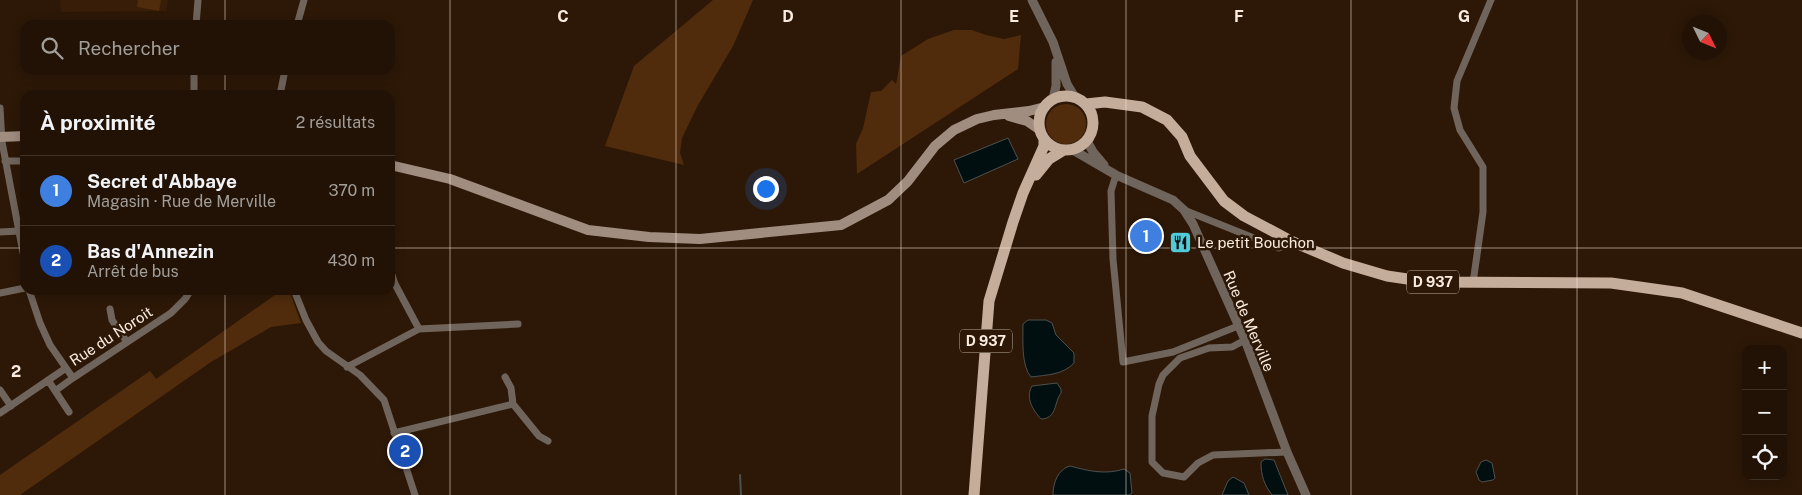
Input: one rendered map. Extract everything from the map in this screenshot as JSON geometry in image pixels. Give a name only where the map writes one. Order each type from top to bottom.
[{"type":"main road","points":[[395,166],[468,186],[588,230],[649,237],[700,239],[841,225],[888,200],[908,181],[935,146],[954,130],[977,119],[994,114],[1029,111],[1060,97],[1075,97],[1086,104],[1094,120],[1091,135],[1087,141],[1081,147],[1067,150],[1048,144],[1042,134],[1021,118],[994,114]]},
{"type":"main road","name":"D 937","points":[[1086,104],[1105,102],[1142,107],[1167,120],[1182,137],[1190,156],[1224,202],[1244,216],[1291,241],[1343,262],[1387,276],[1428,282],[1611,283],[1682,293],[1802,333]]},
{"type":"main road","points":[[1042,134],[1041,114],[1049,103]]},
{"type":"main road","points":[[1094,120],[1103,111],[1120,105]]},
{"type":"main road","name":"D 937","points":[[974,495],[989,301],[998,265],[1023,193],[1044,146],[1042,134]]},
{"type":"main road","points":[[0,136],[20,136]]},
{"type":"main road","name":"D 937","points":[[1023,193],[1049,160],[1067,150]]},
{"type":"street","points":[[196,20],[198,0]]},
{"type":"street","points":[[298,20],[304,0]]},
{"type":"street","points":[[1032,0],[1054,42],[1067,84],[1075,97]]},
{"type":"street","points":[[1473,283],[1483,212],[1483,167],[1460,130],[1454,108],[1457,81],[1491,0]]},
{"type":"street","points":[[1049,103],[1057,69],[1054,42]]},
{"type":"street","points":[[194,75],[194,90]]},
{"type":"street","points":[[281,90],[284,75]]},
{"type":"street","points":[[0,108],[0,136],[20,236]]},
{"type":"street","name":"Rue de Merville","points":[[1087,141],[1093,152],[1112,173]]},
{"type":"street","name":"Rue de Merville","points":[[1067,150],[1112,173],[1158,192],[1173,200],[1184,210],[1193,224],[1245,340],[1286,452],[1306,495]]},
{"type":"street","points":[[6,161],[20,161]]},
{"type":"street","points":[[1112,173],[1113,259],[1123,362],[1173,352],[1238,326]]},
{"type":"street","points":[[1184,210],[1278,248],[1291,241]]},
{"type":"street","points":[[0,232],[19,231]]},
{"type":"street","points":[[395,284],[419,328]]},
{"type":"street","points":[[0,293],[20,289]]},
{"type":"street","name":"Rue du Noroit","points":[[32,295],[40,323],[50,345],[73,378],[172,313],[188,295]]},
{"type":"street","points":[[296,295],[318,342],[326,351],[370,383],[384,400],[415,495]]},
{"type":"street","points":[[110,309],[112,320],[127,342]]},
{"type":"street","points":[[347,367],[419,328],[518,324]]},
{"type":"street","points":[[1245,340],[1232,347],[1209,348],[1180,358],[1163,375],[1159,384],[1152,416],[1152,462],[1163,473],[1184,477],[1198,463],[1213,455],[1286,452]]},
{"type":"street","points":[[0,413],[66,368]]},
{"type":"street","points":[[505,376],[511,388],[513,404],[539,436],[548,441]]},
{"type":"street","points":[[55,390],[73,378]]},
{"type":"street","points":[[48,380],[69,412]]},
{"type":"street","points":[[0,390],[11,406]]},
{"type":"street","points":[[394,432],[513,404]]},
{"type":"shaded area","points":[[60,0],[168,0],[166,11],[61,12]]},
{"type":"shaded area","points":[[138,0],[161,0],[159,11],[137,7]]},
{"type":"shaded area","points":[[713,0],[753,0],[733,46],[698,105],[682,138],[680,153],[684,165],[605,146],[634,66]]},
{"type":"shaded area","points":[[954,30],[972,30],[1004,39],[1021,35],[1018,69],[857,174],[856,144],[863,128],[871,92],[881,91],[892,80],[896,84],[901,56],[928,39]]},
{"type":"shaded area","points":[[1062,104],[1070,104],[1077,107],[1083,113],[1086,124],[1083,135],[1077,141],[1070,144],[1062,144],[1055,141],[1049,135],[1046,128],[1046,120],[1049,113],[1055,107]]},
{"type":"shaded area","points":[[1008,138],[1018,159],[964,183],[954,160]]},
{"type":"shaded area","points":[[275,295],[291,295],[301,323],[271,327],[211,362],[20,495],[0,495],[0,475],[150,371],[156,379]]},
{"type":"shaded area","points":[[1028,320],[1046,320],[1052,323],[1056,335],[1074,353],[1074,363],[1070,367],[1060,372],[1031,377],[1023,352],[1023,324]]},
{"type":"shaded area","points":[[1057,383],[1061,393],[1053,413],[1041,419],[1033,408],[1029,395],[1030,390],[1032,386]]},
{"type":"shaded area","points":[[1265,459],[1274,460],[1288,495],[1272,495],[1269,491],[1262,472],[1261,462]]},
{"type":"shaded area","points":[[1486,460],[1492,463],[1495,478],[1482,482],[1479,480],[1476,472],[1481,462]]},
{"type":"shaded area","points":[[1070,466],[1104,472],[1124,469],[1130,473],[1132,493],[1129,495],[1053,495],[1059,473]]},
{"type":"shaded area","points":[[1233,477],[1244,483],[1249,495],[1222,495],[1228,481]]},
{"type":"waterway","points":[[740,475],[741,495]]},
{"type":"place","name":"Secret d'Abbaye","points":[[1146,236]]},
{"type":"place","name":"Le petit Bouchon","points":[[1181,242]]},
{"type":"place","name":"Bas d'Annezin","points":[[405,451]]}]
